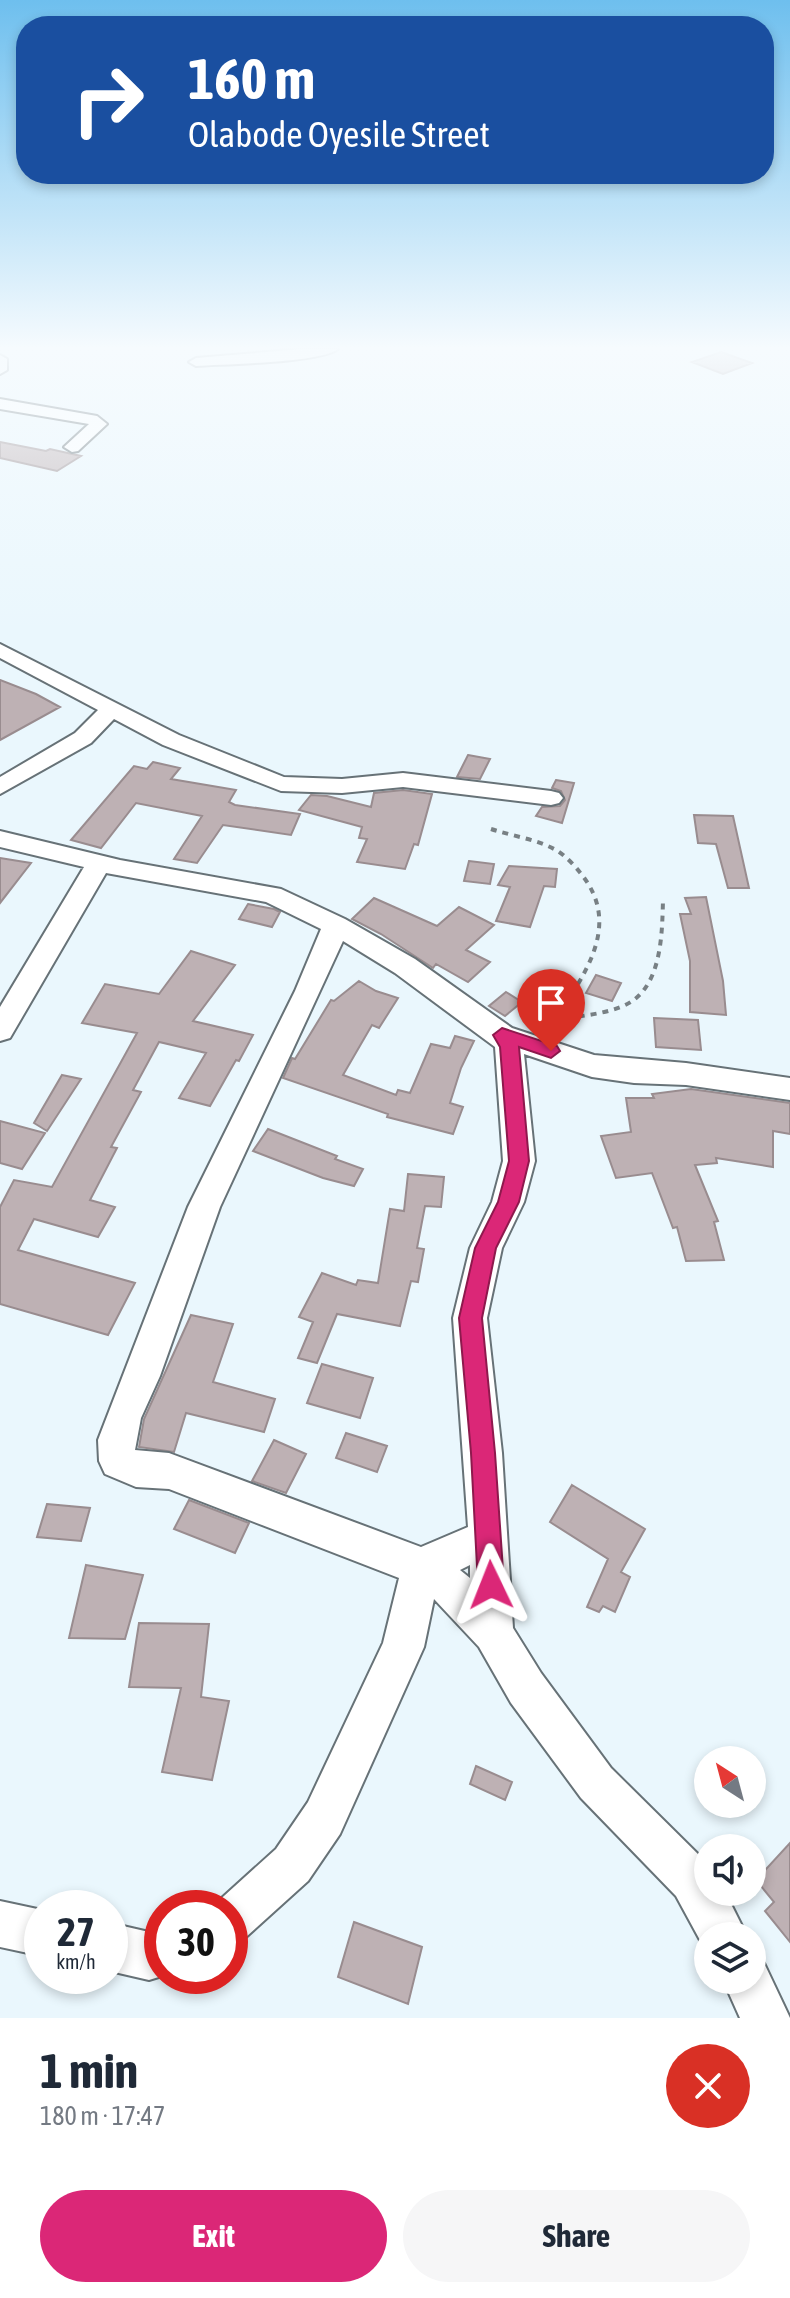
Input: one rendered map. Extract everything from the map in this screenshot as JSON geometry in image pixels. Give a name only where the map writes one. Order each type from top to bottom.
[{"type":"street","points":[[72,447],[77,443]]},
{"type":"street","points":[[0,650],[171,740],[281,784],[342,786],[403,780],[551,798]]},
{"type":"street","points":[[0,787],[83,738],[110,710]]},
{"type":"street","points":[[0,839],[99,863],[272,895],[336,925],[517,1030],[592,1066],[634,1072],[686,1074],[790,1089]]},
{"type":"street","points":[[0,1031],[99,863]]},
{"type":"street","points":[[336,925],[317,978],[215,1182],[182,1261],[135,1396],[116,1437],[114,1450],[118,1461],[136,1469],[169,1471],[421,1567],[453,1589],[493,1633],[526,1688],[596,1783],[692,1880],[716,1922]]},
{"type":"street","points":[[493,1633],[489,1537],[470,1318],[486,1248],[508,1202],[519,1161],[509,1047],[517,1030]]},
{"type":"street","points":[[421,1567],[489,1537]]},
{"type":"street","points":[[248,1905],[292,1865],[324,1818],[403,1647],[421,1567]]},
{"type":"street","points":[[0,1924],[24,1929]]},
{"type":"street","points":[[754,1994],[766,2018]]},
{"type":"path","points":[[491,829],[557,850],[585,877],[602,905],[599,936],[586,970],[555,1020]]},
{"type":"path","points":[[517,1030],[628,1004],[653,977],[662,939],[663,900]]},
{"type":"building","points":[[0,443],[81,456],[57,471],[0,458]]},
{"type":"building","points":[[0,680],[36,694],[60,707],[0,740]]},
{"type":"building","points":[[468,755],[490,759],[480,779],[457,777]]},
{"type":"building","points":[[153,762],[180,768],[171,779],[236,790],[229,802],[235,805],[300,814],[291,835],[223,825],[197,863],[174,859],[202,816],[136,803],[101,848],[71,840],[134,766],[147,769]]},
{"type":"building","points":[[556,780],[574,783],[562,823],[536,816],[542,807],[560,806],[565,800],[561,791],[552,788]]},
{"type":"building","points":[[403,790],[432,794],[418,845],[414,844],[405,869],[357,862],[367,839],[359,838],[362,827],[299,810],[311,795],[371,807],[374,793]]},
{"type":"building","points":[[694,815],[733,816],[749,888],[728,888],[716,844],[698,843]]},
{"type":"building","points":[[0,858],[31,863],[0,903]]},
{"type":"building","points":[[469,861],[494,864],[490,884],[464,881]]},
{"type":"building","points":[[509,866],[557,869],[555,887],[544,886],[530,927],[496,921],[510,887],[498,885]]},
{"type":"building","points":[[706,897],[723,981],[726,1015],[690,1012],[690,961],[680,914],[691,914],[685,898]]},
{"type":"building","points":[[374,898],[437,926],[459,907],[494,925],[466,950],[490,962],[468,982],[436,964],[433,968],[352,919]]},
{"type":"building","points":[[248,904],[280,912],[272,927],[239,919]]},
{"type":"building","points":[[191,951],[235,965],[193,1021],[253,1035],[239,1061],[236,1060],[210,1106],[179,1098],[206,1053],[159,1042],[133,1090],[141,1092],[111,1147],[117,1148],[90,1200],[115,1207],[98,1237],[34,1219],[18,1250],[135,1283],[108,1335],[0,1304],[0,1207],[14,1180],[52,1187],[137,1033],[82,1023],[105,984],[159,994]]},
{"type":"building","points":[[596,975],[621,983],[612,1001],[586,993]]},
{"type":"building","points":[[359,981],[398,998],[379,1028],[372,1025],[343,1075],[396,1095],[398,1090],[410,1093],[431,1044],[450,1048],[455,1036],[474,1041],[450,1103],[463,1107],[453,1134],[387,1117],[388,1114],[283,1078],[292,1058],[295,1059],[331,1000],[334,1001]]},
{"type":"building","points":[[506,992],[522,1002],[505,1016],[489,1006]]},
{"type":"building","points":[[654,1018],[698,1020],[701,1050],[656,1047]]},
{"type":"building","points":[[62,1075],[81,1079],[47,1131],[34,1123]]},
{"type":"building","points":[[691,1089],[790,1103],[790,1134],[773,1131],[773,1167],[716,1158],[717,1163],[695,1165],[718,1221],[714,1222],[724,1260],[686,1261],[677,1227],[673,1228],[652,1173],[616,1178],[601,1136],[631,1132],[626,1098],[654,1098],[652,1094]]},
{"type":"building","points":[[0,1121],[45,1133],[22,1169],[0,1163]]},
{"type":"building","points":[[268,1129],[363,1169],[354,1186],[323,1178],[253,1151]]},
{"type":"building","points":[[408,1174],[444,1177],[441,1207],[425,1206],[417,1248],[424,1249],[418,1282],[411,1281],[400,1326],[337,1314],[317,1363],[298,1358],[313,1322],[299,1317],[322,1273],[356,1285],[358,1280],[378,1283],[390,1209],[404,1211]]},
{"type":"building","points":[[191,1315],[233,1324],[213,1382],[275,1399],[264,1432],[186,1413],[174,1452],[139,1447],[144,1419]]},
{"type":"building","points":[[322,1364],[373,1378],[360,1418],[307,1403]]},
{"type":"building","points":[[346,1433],[387,1446],[377,1472],[336,1458]]},
{"type":"building","points":[[274,1440],[306,1454],[286,1493],[252,1481]]},
{"type":"building","points":[[572,1485],[645,1529],[621,1572],[630,1577],[615,1612],[603,1606],[599,1612],[587,1607],[608,1559],[550,1522]]},
{"type":"building","points":[[189,1500],[249,1523],[235,1553],[174,1529]]},
{"type":"building","points":[[47,1504],[90,1508],[81,1541],[37,1537]]},
{"type":"building","points":[[86,1565],[143,1575],[125,1639],[69,1638]]},
{"type":"building","points":[[139,1623],[209,1624],[201,1697],[229,1701],[212,1780],[162,1772],[181,1688],[129,1687]]},
{"type":"building","points":[[476,1766],[512,1782],[505,1800],[470,1784]]},
{"type":"building","points":[[790,1843],[790,1942],[765,1911],[774,1902],[766,1892],[766,1869]]},
{"type":"building","points":[[354,1922],[422,1947],[408,2004],[338,1977]]},
{"type":"route","points":[[491,1585],[470,1318],[486,1248],[508,1202],[519,1161],[509,1047],[502,1035],[551,1051]]}]
